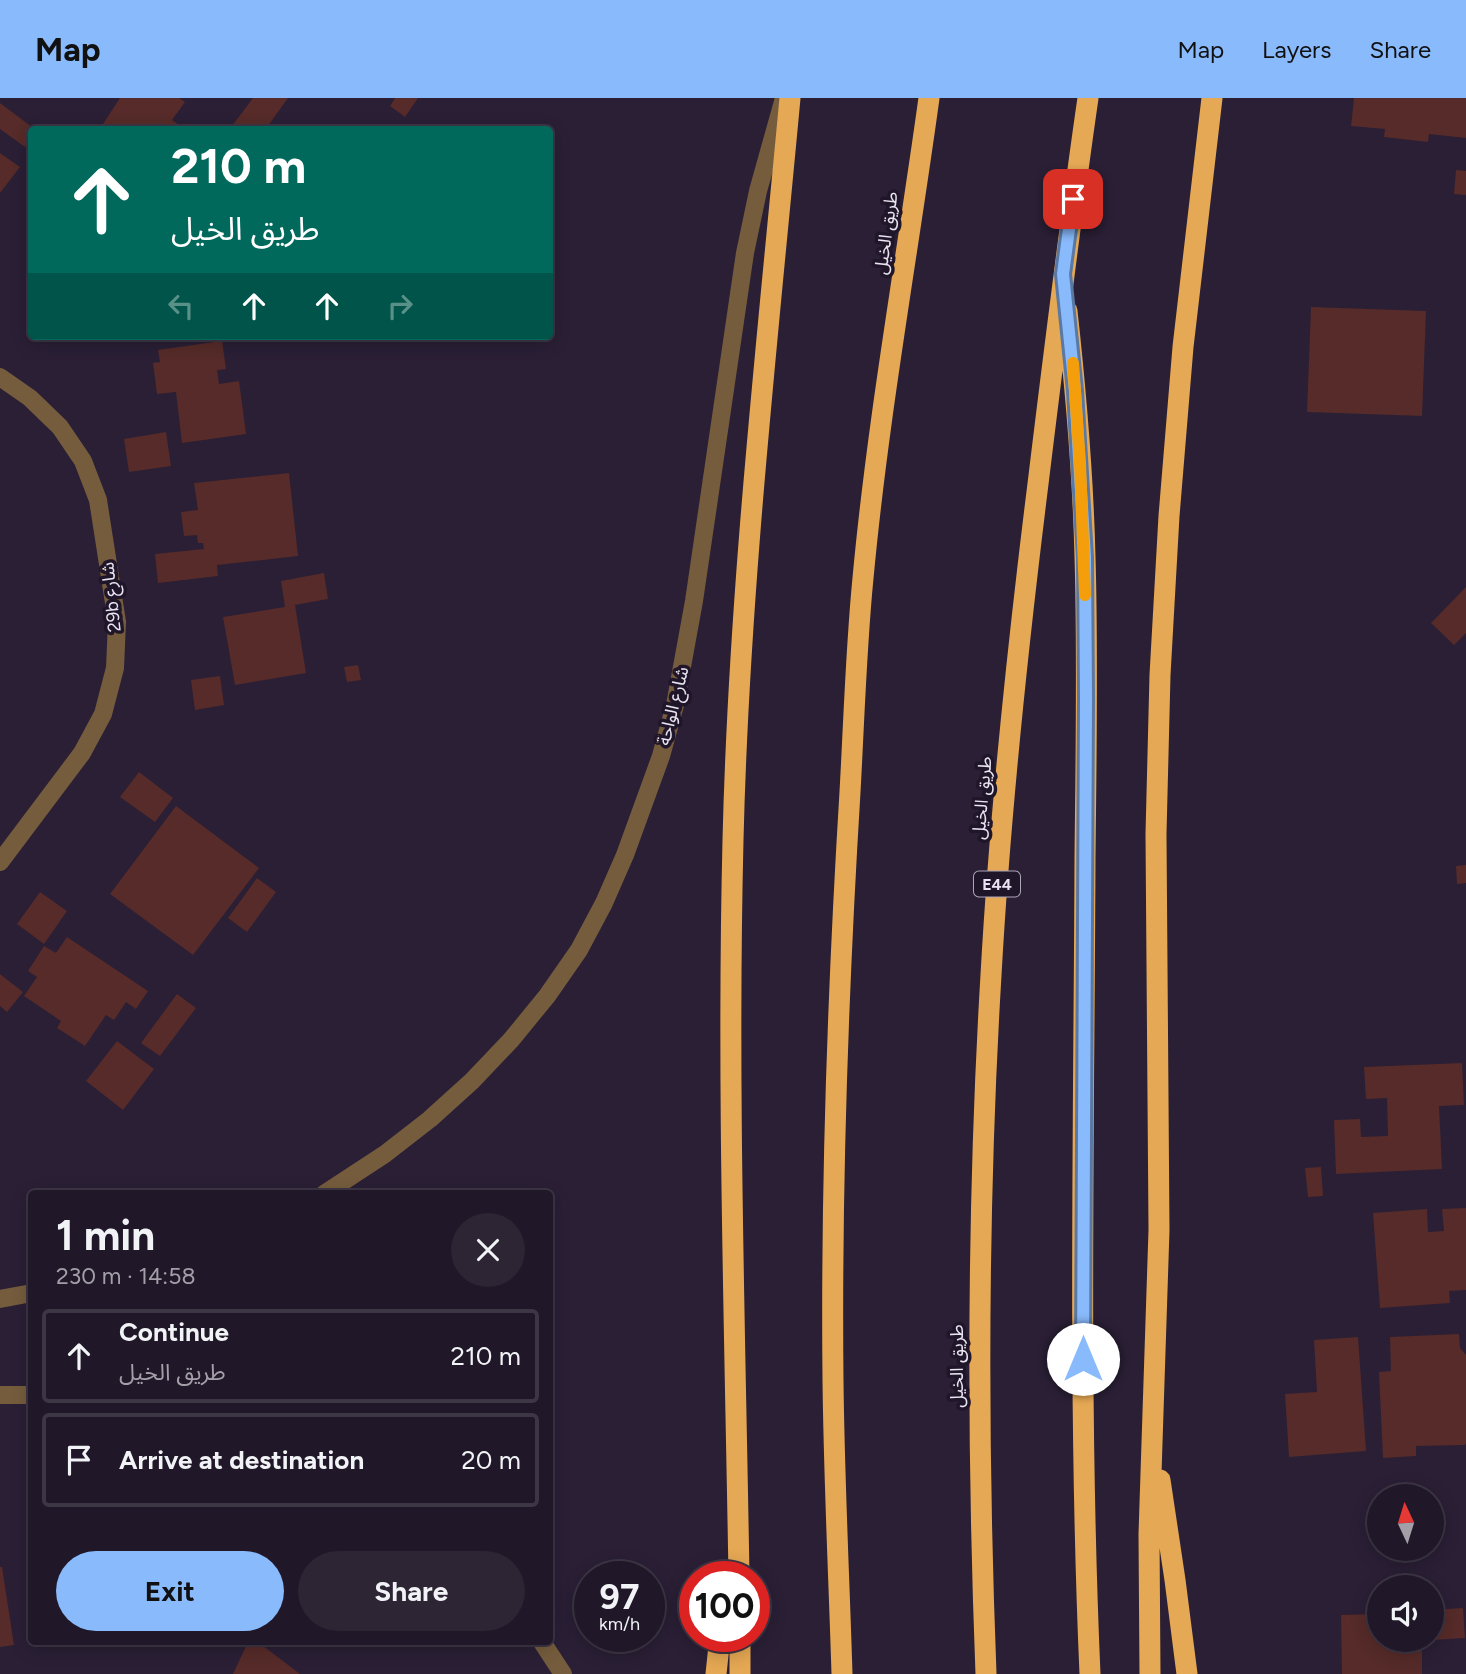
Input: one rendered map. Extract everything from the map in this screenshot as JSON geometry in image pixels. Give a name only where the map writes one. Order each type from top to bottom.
[{"type":"highway","points":[[739,1561],[730,1004],[733,838],[751,505],[790,98]]},
{"type":"highway","points":[[921,98],[926,122]]},
{"type":"highway","name":"طريق الخيل","points":[[842,1674],[833,1381],[833,1227],[842,930],[854,693],[874,479],[929,98]]},
{"type":"highway","name":"طريق الخيل","points":[[986,1674],[980,1455],[980,1295],[991,974],[1019,639],[1063,274],[1088,98]]},
{"type":"highway","points":[[1150,1674],[1151,1433],[1159,1230],[1156,834],[1160,675],[1182,347],[1212,98]]},
{"type":"highway","points":[[1063,274],[1073,368],[1085,557],[1083,1359],[1090,1674]]},
{"type":"highway","points":[[1151,1433],[1187,1674]]},
{"type":"highway","points":[[733,1561],[738,1534]]},
{"type":"highway","points":[[716,1674],[718,1652]]},
{"type":"highway","points":[[740,1652],[740,1674]]},
{"type":"street","name":"شارع الواحة","points":[[330,1190],[385,1154],[430,1119],[472,1081],[511,1040],[547,996],[579,950],[625,855],[661,756],[678,692],[745,253],[758,191],[784,98]]},
{"type":"street","name":"29b شارع","points":[[0,377],[30,398],[60,427],[83,461],[98,500],[117,622],[115,668],[103,714],[82,753],[0,862]]},
{"type":"street","points":[[0,1299],[28,1294]]},
{"type":"street","points":[[0,1395],[28,1395]]},
{"type":"street","points":[[543,1645],[563,1674]]},
{"type":"building","points":[[120,98],[179,98],[185,102],[172,120],[180,126],[102,126]]},
{"type":"building","points":[[253,98],[288,98],[268,126],[232,126]]},
{"type":"building","points":[[395,98],[418,98],[405,117],[390,106]]},
{"type":"building","points":[[1354,98],[1466,98],[1466,138],[1429,134],[1428,142],[1384,137],[1385,129],[1351,126]]},
{"type":"building","points":[[0,103],[31,126],[28,126],[28,144],[25,147],[0,129]]},
{"type":"building","points":[[0,153],[20,167],[0,193]]},
{"type":"building","points":[[1456,170],[1466,171],[1466,195],[1454,194]]},
{"type":"building","points":[[1311,307],[1426,311],[1422,416],[1307,412]]},
{"type":"building","points":[[222,341],[226,369],[217,370],[219,384],[239,381],[246,434],[182,443],[176,392],[157,394],[153,363],[160,362],[158,350]]},
{"type":"building","points":[[166,432],[171,466],[129,472],[124,439]]},
{"type":"building","points":[[289,473],[298,556],[217,565],[218,576],[158,583],[155,554],[204,549],[203,543],[198,543],[197,535],[184,536],[181,512],[198,510],[194,483]]},
{"type":"building","points":[[324,573],[328,599],[295,605],[306,673],[235,685],[223,617],[285,607],[281,581]]},
{"type":"building","points":[[1466,587],[1466,633],[1454,645],[1431,623]]},
{"type":"building","points":[[358,665],[361,680],[347,682],[344,667]]},
{"type":"building","points":[[220,676],[224,705],[195,710],[191,680]]},
{"type":"building","points":[[139,772],[173,798],[155,822],[120,797]]},
{"type":"building","points":[[176,806],[259,868],[193,955],[110,894]]},
{"type":"building","points":[[1466,865],[1466,883],[1457,884],[1456,866]]},
{"type":"building","points":[[257,878],[276,892],[247,932],[228,918]]},
{"type":"building","points":[[40,892],[67,911],[44,944],[17,924]]},
{"type":"building","points":[[67,937],[148,991],[136,1009],[126,1002],[114,1020],[106,1015],[85,1046],[57,1028],[61,1021],[24,996],[37,977],[28,971],[44,946],[56,953]]},
{"type":"building","points":[[0,974],[23,992],[7,1012],[0,1006]]},
{"type":"building","points":[[177,994],[196,1008],[160,1056],[141,1043]]},
{"type":"building","points":[[117,1041],[154,1069],[123,1110],[86,1081]]},
{"type":"building","points":[[1462,1063],[1464,1105],[1439,1106],[1442,1169],[1336,1174],[1334,1120],[1360,1119],[1361,1137],[1388,1136],[1387,1098],[1366,1099],[1364,1067]]},
{"type":"building","points":[[1321,1167],[1323,1196],[1308,1197],[1305,1168]]},
{"type":"building","points":[[1466,1208],[1466,1290],[1449,1291],[1450,1303],[1380,1308],[1373,1213],[1427,1209],[1428,1232],[1444,1231],[1442,1209]]},
{"type":"building","points":[[1459,1334],[1460,1348],[1466,1355],[1465,1445],[1416,1446],[1416,1456],[1383,1458],[1379,1372],[1391,1371],[1390,1337]]},
{"type":"building","points":[[1358,1337],[1366,1451],[1289,1457],[1285,1394],[1317,1392],[1314,1340]]},
{"type":"building","points":[[0,1567],[14,1645],[0,1647]]},
{"type":"building","points":[[1463,1608],[1465,1638],[1444,1639],[1444,1609]]},
{"type":"building","points":[[1367,1614],[1367,1652],[1422,1652],[1422,1674],[1342,1674],[1341,1615]]},
{"type":"building","points":[[247,1645],[262,1645],[300,1674],[233,1674]]},
{"type":"slow traffic","points":[[1073,363],[1085,595]]},
{"type":"route","points":[[1073,199],[1063,274],[1075,391],[1085,557],[1083,1359]]}]
